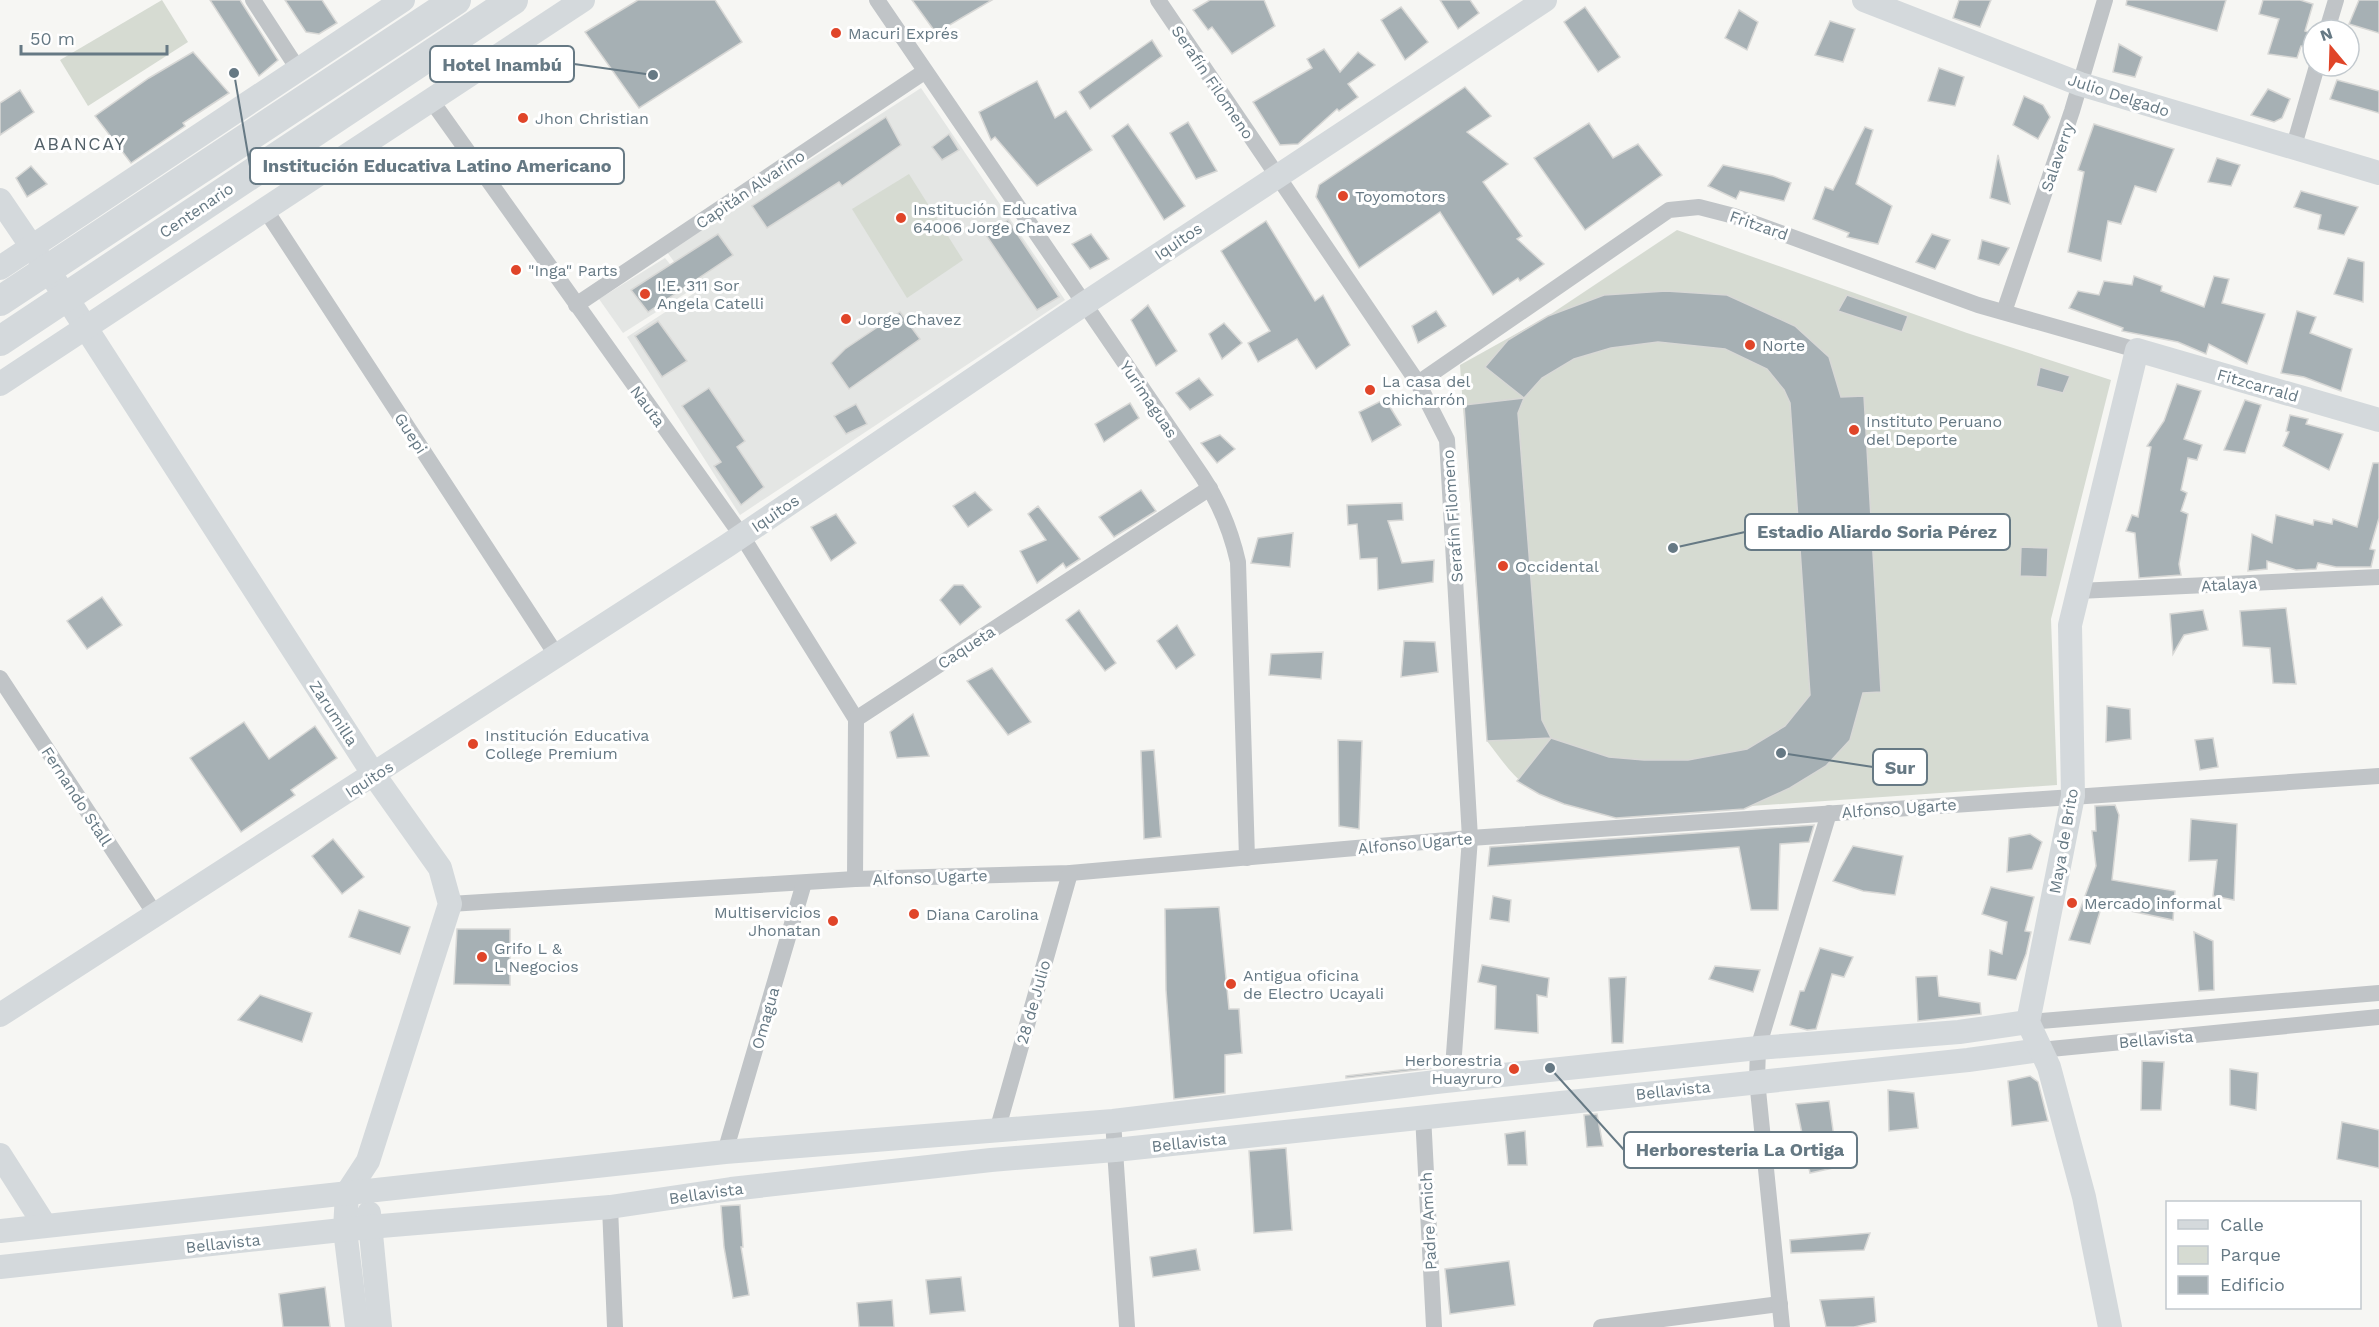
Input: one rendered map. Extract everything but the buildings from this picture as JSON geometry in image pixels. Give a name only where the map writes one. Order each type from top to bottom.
[{"type":"highway","name":"Centenario","points":[[0,300],[40,258],[456,0]]},
{"type":"highway","name":"Centenario","points":[[0,341],[513,0]]},
{"type":"street","points":[[253,0],[298,69]]},
{"type":"street","points":[[0,268],[40,258],[298,69],[403,0]]},
{"type":"street","points":[[0,384],[583,0]]},
{"type":"street","name":"Yurimaguas","points":[[876,0],[1210,488],[1232,539],[1238,562],[1247,858]]},
{"type":"street","name":"Serafín Filomeno","points":[[1158,0],[1275,176],[1418,383],[1447,440],[1470,838],[1452,1081]]},
{"type":"street","name":"Iquitos","points":[[0,1015],[742,536],[1275,176],[1545,0]]},
{"type":"street","name":"Julio Delgado","points":[[1864,0],[2080,84],[2379,173]]},
{"type":"street","name":"Salaverry","points":[[2004,312],[2080,84],[2105,0]]},
{"type":"street","points":[[2331,18],[2336,0]]},
{"type":"street","name":"Capitán Alvarino","points":[[576,305],[924,72]]},
{"type":"street","points":[[2293,149],[2314,78]]},
{"type":"street","name":"Nauta","points":[[431,100],[742,536],[856,719]]},
{"type":"street","name":"Zarumilla","points":[[0,200],[66,297],[374,775],[440,868],[450,904]]},
{"type":"street","name":"Fritzard","points":[[1418,383],[1669,210],[1699,207],[1734,216],[2004,312],[2137,350]]},
{"type":"street","name":"Guepi","points":[[265,210],[557,656]]},
{"type":"street","name":"Fitzcarrald","points":[[2137,350],[2379,420]]},
{"type":"street","name":"Maya de Brito","points":[[2028,1022],[2073,796],[2070,625],[2137,350]]},
{"type":"street","name":"Caqueta","points":[[856,719],[1210,488]]},
{"type":"street","name":"Atalaya","points":[[2078,591],[2379,577]]},
{"type":"street","name":"Fernando Stall","points":[[0,678],[155,914]]},
{"type":"street","points":[[855,879],[856,719]]},
{"type":"street","name":"Alfonso Ugarte","points":[[450,904],[855,879],[1070,873],[1470,838],[2379,776]]},
{"type":"street","points":[[1782,1327],[1757,1080],[1758,1048],[1829,813]]},
{"type":"street","name":"28 de Julio","points":[[997,1131],[1070,873]]},
{"type":"street","name":"Omagua","points":[[725,1152],[804,883]]},
{"type":"street","points":[[357,1327],[359,1192],[450,904]]},
{"type":"street","name":"Bellavista","points":[[0,1231],[44,1224],[725,1152],[1113,1121],[1758,1048],[1959,1032],[2028,1022],[2379,993]]},
{"type":"street","name":"Bellavista","points":[[0,1268],[357,1228],[610,1206],[731,1189],[979,1161],[1115,1150],[1423,1115],[1968,1060],[2040,1050],[2379,1017]]},
{"type":"street","points":[[2028,1022],[2049,1067],[2084,1197],[2110,1327]]},
{"type":"street","name":"Padre Amich","points":[[1423,1115],[1434,1327]]},
{"type":"street","points":[[1113,1121],[1127,1327]]},
{"type":"street","points":[[0,1155],[44,1224]]},
{"type":"street","points":[[610,1206],[615,1327]]},
{"type":"street","points":[[357,1228],[380,1327]]},
{"type":"street","points":[[1601,1327],[1780,1305]]},
{"type":"shaded area","name":"Jorge Chavez","points":[[921,88],[1065,300],[740,515],[627,337],[696,292],[667,252]]},
{"type":"shaded area","name":"I.E. 311 Sor Angela Catelli","points":[[665,258],[691,290],[623,333],[599,299]]},
{"type":"green space","points":[[162,0],[188,42],[88,106],[60,60]]},
{"type":"green space","points":[[909,174],[963,260],[907,298],[852,209]]},
{"type":"green space","points":[[1677,230],[1967,333],[2111,380],[2051,619],[2057,785],[1751,806],[1564,804],[1537,792],[1520,780],[1487,741],[1460,365],[1548,316]]},
{"type":"place","name":"Macuri Exprés","points":[[836,33]]},
{"type":"place","name":"Institución Educativa Latino Americano","points":[[234,73]]},
{"type":"place","name":"Hotel Inambú","points":[[653,75]]},
{"type":"place","name":"Jhon Christian","points":[[523,118]]},
{"type":"place","name":"Toyomotors","points":[[1343,196]]},
{"type":"place","name":"Institución Educativa 64006 Jorge Chavez","points":[[901,218]]},
{"type":"place","name":"\"Inga\" Parts","points":[[516,270]]},
{"type":"place","name":"I.E. 311 Sor Angela Catelli","points":[[645,294]]},
{"type":"place","name":"Jorge Chavez","points":[[846,319]]},
{"type":"place","name":"Norte","points":[[1750,345]]},
{"type":"place","name":"La casa del chicharrón","points":[[1370,390]]},
{"type":"place","name":"Instituto Peruano del Deporte","points":[[1854,430]]},
{"type":"place","name":"Estadio Aliardo Soria Pérez","points":[[1673,548]]},
{"type":"place","name":"Occidental","points":[[1503,566]]},
{"type":"place","name":"Institución Educativa College Premium","points":[[473,744]]},
{"type":"place","name":"Sur","points":[[1781,753]]},
{"type":"place","name":"Mercado informal","points":[[2072,903]]},
{"type":"place","name":"Diana Carolina","points":[[914,914]]},
{"type":"place","name":"Multiservicios Jhonatan","points":[[833,921]]},
{"type":"place","name":"Grifo L & L Negocios","points":[[482,957]]},
{"type":"place","name":"Antigua oficina de Electro Ucayali","points":[[1231,984]]},
{"type":"place","name":"Herboresteria La Ortiga","points":[[1550,1068]]},
{"type":"place","name":"Herborestria Huayruro","points":[[1514,1069]]},
{"type":"district","name":"ABANCAY","points":[[80,144]]}]
